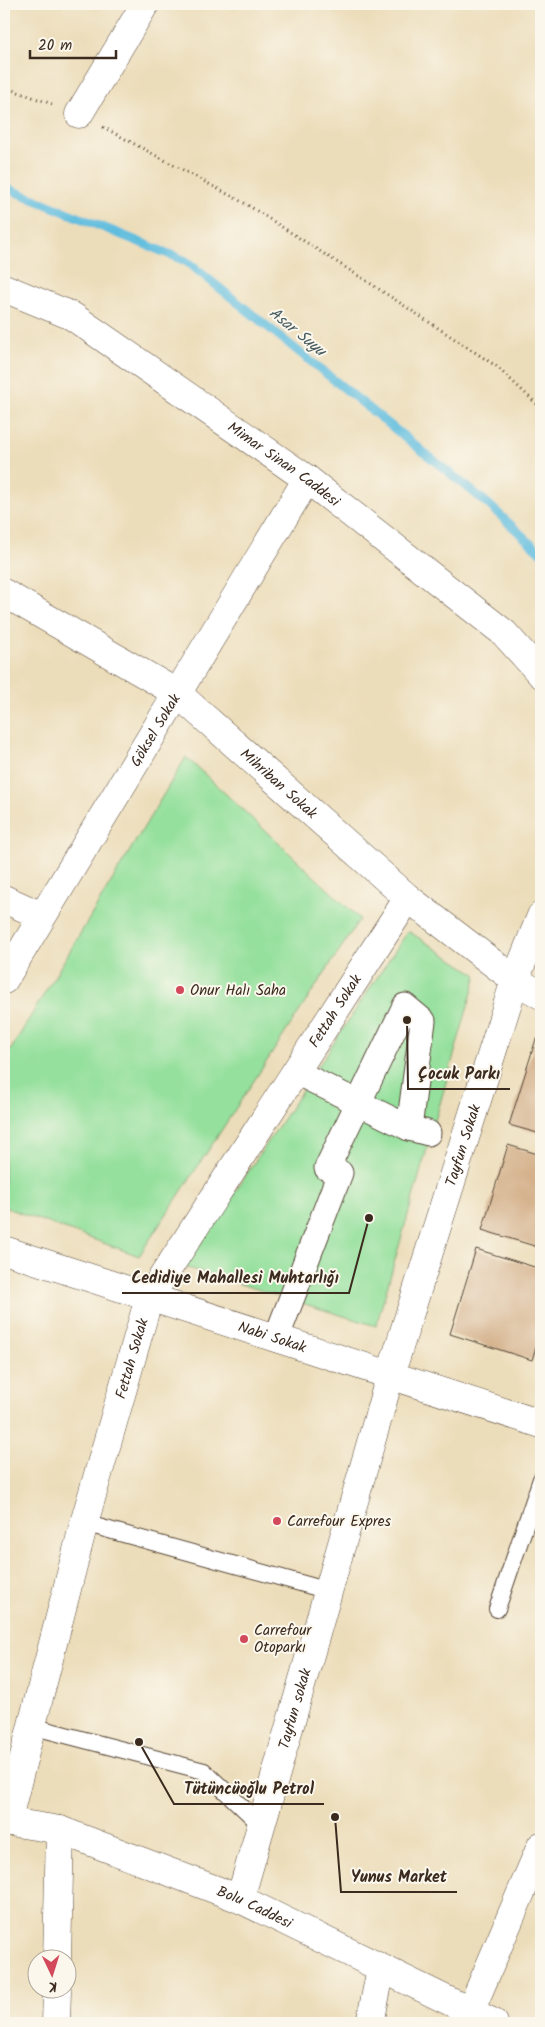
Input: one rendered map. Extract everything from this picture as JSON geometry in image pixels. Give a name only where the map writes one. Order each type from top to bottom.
[{"type":"street","points":[[79,114],[145,4]]},
{"type":"street","name":"Mimar Sinan Caddesi","points":[[4,288],[72,316],[307,479],[504,633],[541,674]]},
{"type":"street","name":"Göksel Sokak","points":[[4,980],[307,479]]},
{"type":"street","name":"Mihriban Sokak","points":[[4,593],[177,693],[408,898],[515,980],[541,995]]},
{"type":"street","name":"Fettah Sokak","points":[[5,1821],[84,1522],[149,1298],[408,898]]},
{"type":"street","points":[[4,899],[42,916]]},
{"type":"street","name":"Tayfun Sokak","points":[[390,1376],[515,980],[541,916]]},
{"type":"street","points":[[276,1339],[340,1173],[327,1168],[358,1104],[405,1006],[423,1021],[418,1130],[358,1104],[296,1072]]},
{"type":"street","name":"Nabi Sokak","points":[[4,1250],[541,1424]]},
{"type":"street","name":"Tayfun sokak","points":[[240,1899],[390,1376]]},
{"type":"street","name":"Bolu Caddesi","points":[[5,1821],[60,1830],[240,1899],[494,2023]]},
{"type":"street","points":[[58,1950],[60,1830]]},
{"type":"street","points":[[470,2012],[541,1846]]},
{"type":"street","points":[[370,2023],[381,1969]]},
{"type":"street","points":[[56,2023],[57,2000]]},
{"type":"lane","points":[[497,1609],[541,1479]]},
{"type":"lane","points":[[84,1522],[329,1591]]},
{"type":"lane","points":[[31,1726],[204,1771],[261,1825]]},
{"type":"path","points":[[4,87],[79,114],[254,209],[496,366],[541,408]]},
{"type":"green space","name":"Onur Halı Saha","points":[[186,757],[360,919],[139,1256],[4,1207],[4,1061]]},
{"type":"green space","points":[[408,931],[477,975],[376,1326],[185,1267]]},
{"type":"building","points":[[536,1039],[541,1041],[541,1134],[509,1125]]},
{"type":"building","points":[[508,1145],[541,1155],[541,1248],[482,1230]]},
{"type":"building","points":[[476,1249],[541,1269],[541,1331],[532,1360],[450,1334]]},
{"type":"waterway","name":"Asar Suyu","points":[[4,187],[186,261],[487,503],[541,553]]},
{"type":"place","name":"Onur Halı Saha","points":[[180,990]]},
{"type":"place","name":"Çocuk Parkı","points":[[407,1020]]},
{"type":"place","name":"Cedidiye Mahallesi Muhtarlığı","points":[[369,1218]]},
{"type":"place","name":"Carrefour Expres","points":[[277,1521]]},
{"type":"place","name":"Carrefour Otoparkı","points":[[244,1639]]},
{"type":"place","name":"Tütüncüoğlu Petrol","points":[[139,1742]]},
{"type":"place","name":"Yunus Market","points":[[335,1817]]}]
